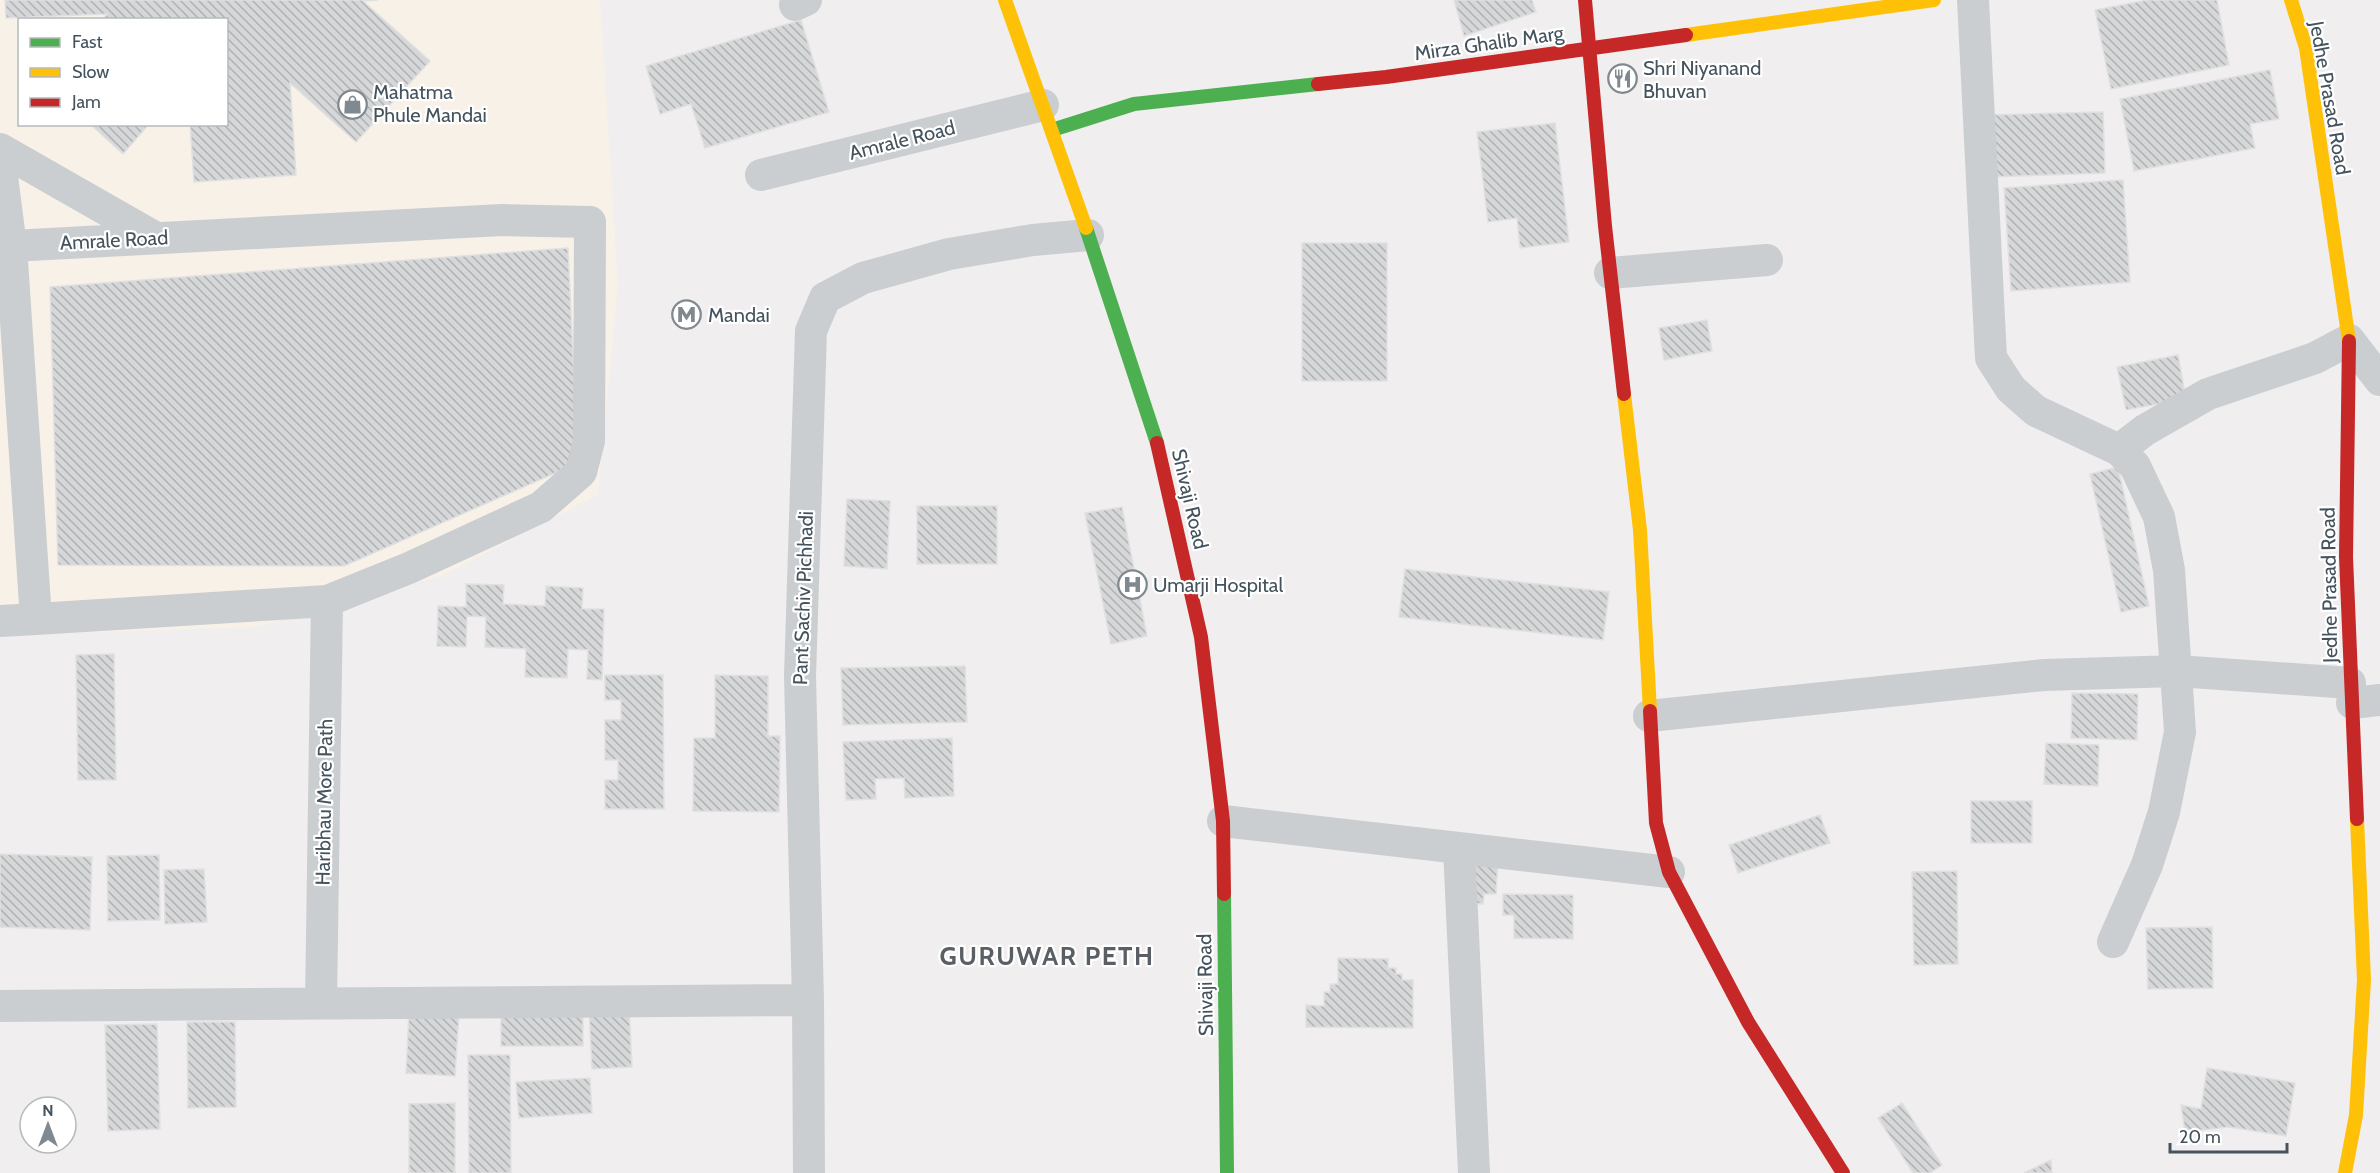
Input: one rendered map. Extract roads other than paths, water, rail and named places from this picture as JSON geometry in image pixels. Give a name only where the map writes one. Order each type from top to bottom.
[{"type":"main road","name":"Shivaji Road","points":[[1005,0],[1048,118],[1156,438],[1201,636],[1223,821],[1227,1173]]},
{"type":"main road","points":[[1585,0],[1610,273],[1640,530],[1656,823],[1669,872],[1748,1022],[1843,1173]]},
{"type":"main road","name":"Mirza Ghalib Marg","points":[[1048,118],[1134,104],[1386,77],[1934,0]]},
{"type":"main road","name":"Jedhe Prasad Road","points":[[2291,0],[2306,48],[2349,340],[2346,557],[2361,695],[2364,980],[2356,1115],[2345,1173]]},
{"type":"street","points":[[1974,0],[1991,358],[2011,389],[2037,411],[2119,450],[2135,466],[2159,517],[2169,570],[2180,732],[2164,812],[2147,865],[2113,942]]},
{"type":"street","name":"Amrale Road","points":[[761,175],[1048,118]]},
{"type":"street","points":[[0,149],[156,238]]},
{"type":"street","points":[[0,161],[11,246],[36,619]]},
{"type":"street","name":"Amrale Road","points":[[11,246],[501,220],[590,222],[589,441],[581,472],[541,507],[409,568],[327,601]]},
{"type":"street","name":"Pant Sachiv Pichhadi","points":[[809,1173],[808,1000],[800,676],[811,331],[825,298],[863,278],[950,254],[1033,240],[1088,235]]},
{"type":"street","points":[[1610,273],[1767,260]]},
{"type":"street","points":[[2119,450],[2145,430],[2208,394],[2315,358],[2349,340],[2380,380]]},
{"type":"street","points":[[0,621],[327,601]]},
{"type":"street","name":"Haribhau More Path","points":[[321,1003],[327,601]]},
{"type":"street","points":[[1649,716],[2044,675],[2177,671],[2361,695]]},
{"type":"street","points":[[1223,821],[1669,872]]},
{"type":"street","points":[[1460,848],[1474,1173]]},
{"type":"street","points":[[0,1006],[808,1000]]},
{"type":"place","name":"Shri Niyanand Bhuvan","points":[[1622,79]]},
{"type":"place","name":"Mahatma Phule Mandai","points":[[352,104]]},
{"type":"place","name":"Mandai","points":[[687,315]]},
{"type":"place","name":"Umarji Hospital","points":[[1132,585]]},
{"type":"district","name":"GURUWAR PETH","points":[[1047,956]]}]
